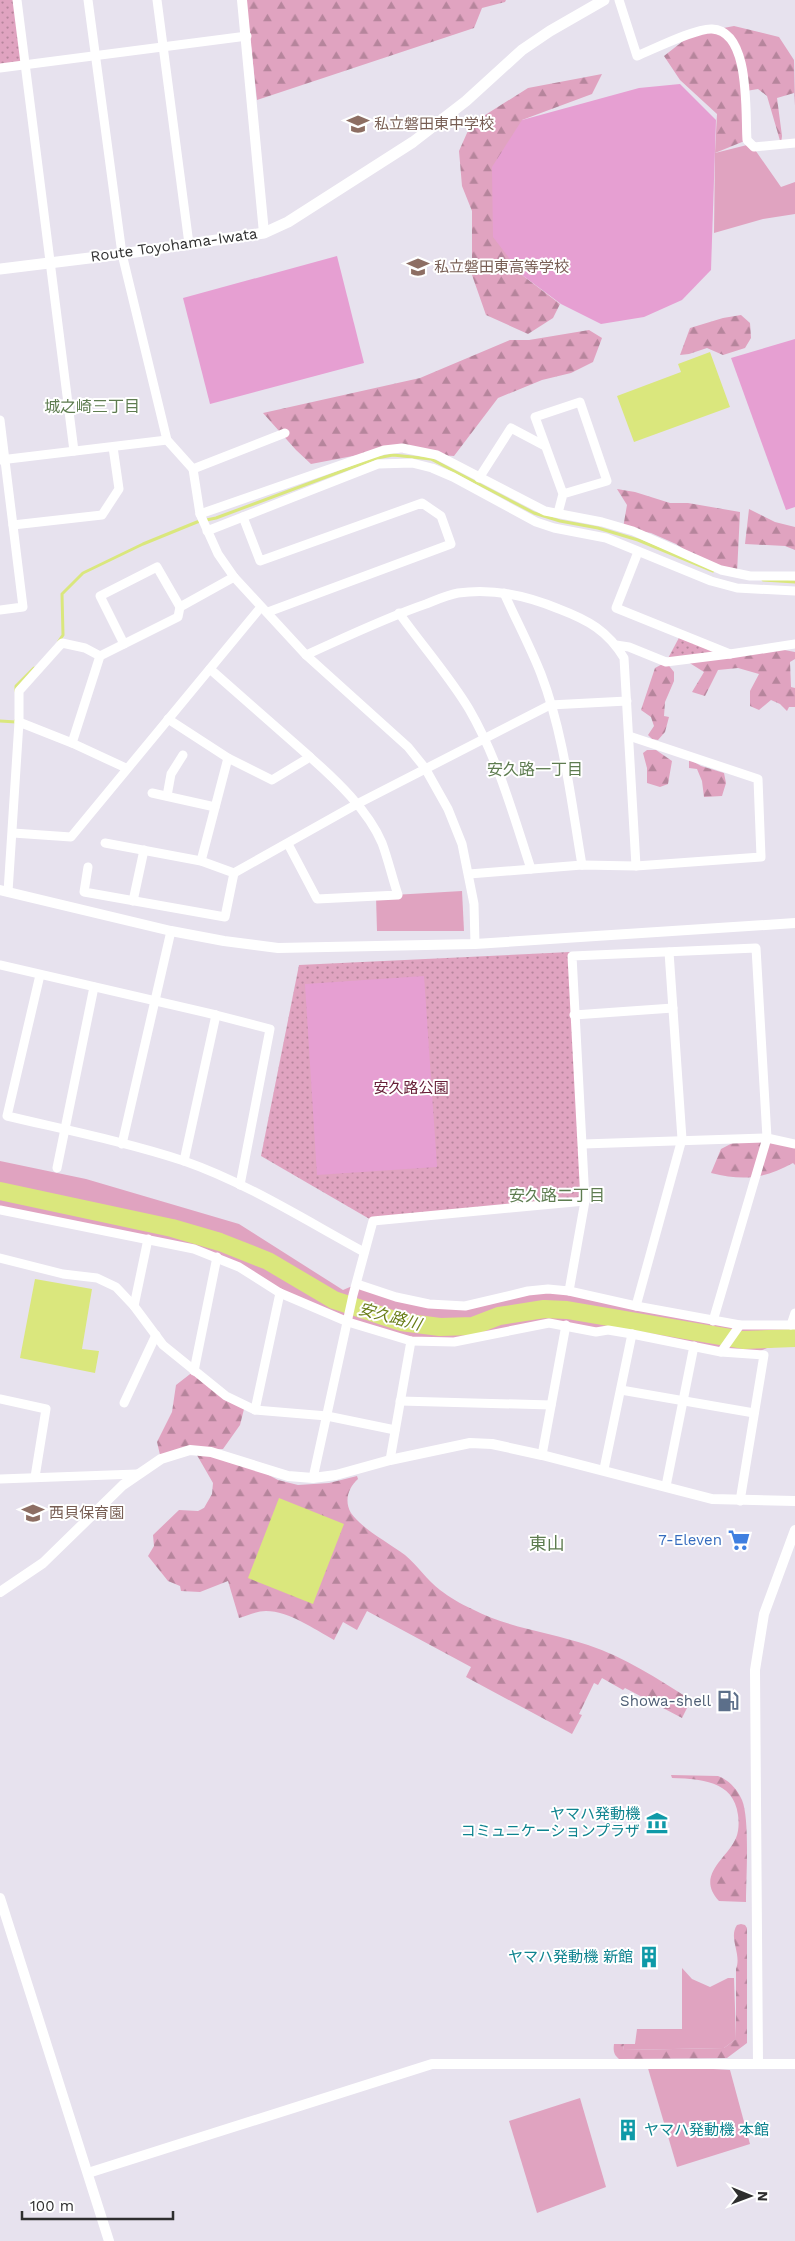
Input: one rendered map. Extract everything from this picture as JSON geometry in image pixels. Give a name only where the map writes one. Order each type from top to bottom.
[{"type":"main road","name":"Route Toyohama-Iwata","points":[[0,269],[122,254],[264,232],[288,222],[413,142],[453,112],[522,50],[550,31],[604,0]]},
{"type":"street","points":[[17,0],[74,452]]},
{"type":"street","points":[[88,0],[122,254],[167,440],[193,469],[200,514],[218,554],[234,577],[306,655],[408,747],[425,768],[448,809],[462,844],[474,904],[475,944]]},
{"type":"street","points":[[157,0],[189,244]]},
{"type":"street","points":[[242,0],[247,36],[264,232]]},
{"type":"street","points":[[619,0],[637,56],[701,31],[712,29],[721,31],[729,36],[737,46],[742,62],[747,140],[754,147],[795,143]]},
{"type":"street","points":[[0,68],[247,36]]},
{"type":"street","points":[[558,513],[562,494],[535,417],[580,402],[607,480],[562,494]]},
{"type":"street","points":[[0,420],[3,460],[23,607],[0,610]]},
{"type":"street","points":[[479,478],[511,428],[545,446]]},
{"type":"street","points":[[193,469],[285,433]]},
{"type":"street","points":[[3,460],[167,440]]},
{"type":"street","points":[[13,525],[102,515],[119,489],[114,447]]},
{"type":"street","points":[[200,514],[384,450],[402,448],[437,456],[545,511],[633,531],[721,570],[750,576],[795,576]]},
{"type":"street","points":[[207,531],[378,464],[412,463],[432,468],[453,477],[536,522],[554,528],[606,538],[711,581],[737,588],[795,591]]},
{"type":"street","points":[[453,477],[460,468]]},
{"type":"street","points":[[13,833],[71,836],[210,669],[264,610],[451,544],[441,516],[422,503],[260,560],[243,517]]},
{"type":"street","points":[[638,552],[616,608],[730,654]]},
{"type":"street","points":[[677,568],[684,554]]},
{"type":"street","points":[[72,743],[100,656],[124,644],[178,617],[180,606],[157,567],[100,596],[124,644]]},
{"type":"street","points":[[180,606],[234,577]]},
{"type":"street","points":[[306,655],[399,613],[456,594],[480,591],[504,593],[552,606],[580,617],[606,634],[624,658],[636,866]]},
{"type":"street","points":[[504,593],[541,674],[550,704],[562,748],[582,865]]},
{"type":"street","points":[[399,613],[468,707],[484,738],[497,766],[531,869]]},
{"type":"street","points":[[100,656],[85,648],[62,643],[19,691],[13,833],[4,891],[171,931],[224,941],[278,948],[475,944],[795,923]]},
{"type":"street","points":[[616,645],[629,647],[666,662],[795,644]]},
{"type":"street","points":[[210,669],[335,778],[358,804],[381,841],[398,894],[317,899],[288,844]]},
{"type":"street","points":[[105,842],[201,861],[234,873],[425,768],[550,704],[627,701]]},
{"type":"street","points":[[168,719],[228,758],[272,780],[310,757]]},
{"type":"street","points":[[18,722],[72,743],[126,768]]},
{"type":"street","points":[[469,874],[582,865],[636,866],[761,857],[758,779],[630,736]]},
{"type":"street","points":[[167,796],[171,774],[183,755]]},
{"type":"street","points":[[201,861],[228,758]]},
{"type":"street","points":[[152,793],[215,807]]},
{"type":"street","points":[[133,901],[144,850]]},
{"type":"street","points":[[88,867],[84,892],[225,917],[234,873]]},
{"type":"street","points":[[122,1144],[171,931]]},
{"type":"street","points":[[568,1291],[585,1201],[572,956],[756,948],[767,1138],[713,1321]]},
{"type":"street","points":[[636,1306],[682,1139],[669,952]]},
{"type":"street","points":[[0,965],[270,1029],[240,1185]]},
{"type":"street","points":[[40,975],[7,1116],[122,1144],[184,1162],[240,1185],[364,1252]]},
{"type":"street","points":[[57,1168],[94,987]]},
{"type":"street","points":[[574,1015],[673,1008]]},
{"type":"street","points":[[184,1162],[216,1015]]},
{"type":"street","points":[[583,1144],[682,1139],[767,1138],[795,1144]]},
{"type":"street","points":[[313,1478],[353,1295],[373,1221],[585,1201]]},
{"type":"street","points":[[0,1210],[194,1249],[239,1266],[280,1293],[348,1322],[411,1341],[454,1342],[549,1323],[596,1332],[608,1330],[694,1346],[764,1355],[740,1501]]},
{"type":"street","points":[[134,1306],[148,1239]]},
{"type":"street","points":[[194,1371],[217,1257]]},
{"type":"street","points":[[0,1258],[63,1274],[97,1278],[116,1287],[134,1306],[163,1346],[226,1396],[255,1410],[327,1416],[396,1430]]},
{"type":"street","points":[[357,1284],[429,1304],[465,1306],[528,1291],[548,1289],[568,1291],[738,1327],[793,1325],[795,1314]]},
{"type":"street","points":[[255,1410],[280,1293]]},
{"type":"street","points":[[542,1455],[566,1325]]},
{"type":"street","points":[[723,1350],[738,1327]]},
{"type":"street","points":[[604,1470],[632,1334]]},
{"type":"street","points":[[124,1403],[156,1335]]},
{"type":"street","points":[[390,1460],[411,1341]]},
{"type":"street","points":[[666,1486],[694,1346]]},
{"type":"street","points":[[621,1390],[754,1413]]},
{"type":"street","points":[[0,1399],[46,1409],[35,1478]]},
{"type":"street","points":[[400,1401],[551,1405]]},
{"type":"street","points":[[0,1592],[43,1563],[137,1474],[161,1458],[194,1450],[211,1452],[288,1476],[313,1478],[336,1475],[390,1460],[470,1443],[492,1444],[604,1470],[712,1499],[795,1501]]},
{"type":"street","points":[[0,1479],[137,1474]]},
{"type":"street","points":[[758,2064],[755,1670],[764,1614],[795,1530]]},
{"type":"street","points":[[0,1898],[109,2241]]},
{"type":"street","points":[[88,2173],[432,2064],[795,2064]]},
{"type":"green space","points":[[0,0],[17,0],[25,64],[0,68]]},
{"type":"green space","points":[[246,0],[506,0],[505,2],[482,8],[474,28],[257,100]]},
{"type":"green space","points":[[734,26],[779,37],[794,60],[795,106],[794,93],[777,98],[782,136],[781,144],[767,96],[758,89],[746,91],[747,140],[715,153],[717,114],[680,80],[664,56],[692,34]]},
{"type":"green space","points":[[602,74],[592,94],[522,120],[522,275],[560,304],[553,318],[528,334],[486,315],[472,275],[472,211],[462,186],[459,151],[471,124],[528,88]]},
{"type":"green space","points":[[680,84],[716,120],[711,270],[682,300],[644,317],[601,324],[561,304],[522,275],[493,237],[492,167],[522,120],[639,88]]},
{"type":"green space","points":[[751,144],[781,187],[795,182],[795,214],[763,219],[714,233],[715,153]]},
{"type":"green space","points":[[337,256],[364,363],[210,404],[183,298]]},
{"type":"green space","points":[[741,315],[750,323],[751,338],[745,348],[723,355],[707,348],[680,355],[690,328],[723,318]]},
{"type":"green space","points":[[589,330],[602,338],[593,362],[571,373],[542,380],[498,398],[454,456],[379,451],[311,464],[263,413],[420,378],[510,340],[529,340]]},
{"type":"green space","points":[[795,339],[795,507],[786,510],[731,358]]},
{"type":"green space","points":[[617,489],[635,492],[670,503],[688,503],[740,512],[737,573],[705,563],[676,544],[651,533],[623,528],[627,505]]},
{"type":"green space","points":[[749,509],[775,522],[795,527],[795,550],[785,546],[745,544]]},
{"type":"green space","points":[[681,634],[730,654],[666,662]]},
{"type":"green space","points":[[779,649],[795,652],[795,659],[790,662],[791,687],[795,688],[795,707],[789,707],[787,711],[780,704],[771,700],[759,710],[750,706],[750,691],[759,674],[738,668],[718,670],[705,696],[692,692],[704,672],[688,662]]},
{"type":"green space","points":[[666,662],[674,672],[674,681],[665,702],[664,716],[669,717],[665,732],[658,740],[652,739],[648,735],[654,726],[651,717],[641,710],[655,668]]},
{"type":"green space","points":[[647,750],[656,750],[672,761],[668,784],[660,787],[647,783],[647,768],[643,753]]},
{"type":"green space","points":[[689,759],[701,766],[724,773],[726,783],[722,796],[704,797],[702,781],[697,769],[689,768]]},
{"type":"green space","points":[[462,891],[464,931],[377,931],[376,896]]},
{"type":"green space","name":"安久路公園","points":[[570,952],[585,1201],[373,1221],[261,1156],[299,965]]},
{"type":"green space","points":[[424,976],[437,1167],[317,1175],[305,984]]},
{"type":"green space","points":[[742,1138],[767,1138],[795,1148],[795,1165],[793,1163],[763,1175],[744,1178],[711,1173],[721,1149]]},
{"type":"green space","points":[[0,1161],[86,1179],[239,1224],[343,1290],[357,1284],[429,1304],[465,1306],[553,1289],[707,1320],[795,1324],[795,1344],[767,1348],[753,1354],[544,1323],[479,1337],[411,1341],[280,1293],[224,1259],[0,1209]]},
{"type":"green space","points":[[194,1371],[245,1405],[240,1425],[223,1449],[197,1450],[242,1461],[278,1480],[298,1485],[329,1483],[357,1476],[358,1479],[348,1495],[351,1513],[369,1530],[405,1555],[444,1593],[459,1603],[500,1621],[588,1645],[628,1662],[691,1700],[682,1718],[602,1678],[598,1685],[594,1683],[579,1714],[582,1715],[572,1734],[466,1677],[471,1667],[367,1611],[357,1630],[343,1622],[334,1640],[301,1621],[284,1614],[266,1611],[252,1613],[239,1618],[228,1581],[200,1592],[181,1591],[180,1586],[168,1581],[148,1556],[154,1546],[153,1535],[179,1510],[198,1511],[204,1508],[212,1494],[213,1483],[194,1450],[161,1459],[157,1442],[172,1412],[176,1385]]},
{"type":"green space","points":[[671,1775],[718,1776],[729,1782],[740,1796],[746,1821],[746,1902],[719,1901],[712,1892],[710,1883],[711,1875],[732,1846],[737,1835],[739,1821],[735,1803],[730,1795],[714,1784],[693,1779],[672,1778]]},
{"type":"green space","points":[[741,1924],[747,1928],[747,2043],[727,2058],[619,2059],[614,2053],[614,2044],[624,2044],[623,2050],[724,2048],[736,2039],[737,1958],[734,1935],[737,1925]]},
{"type":"green space","points":[[682,1968],[692,1979],[710,1987],[728,1978],[734,1978],[736,2039],[724,2048],[623,2050],[624,2044],[635,2044],[637,2029],[682,2029]]},
{"type":"green space","points":[[647,2065],[730,2070],[750,2144],[677,2167]]},
{"type":"green space","points":[[580,2098],[606,2187],[537,2213],[509,2121]]},
{"type":"shaded area","points":[[710,352],[730,407],[634,442],[617,396],[681,372],[678,364]]},
{"type":"shaded area","points":[[35,1279],[92,1289],[82,1349],[99,1351],[95,1373],[20,1358]]},
{"type":"shaded area","points":[[279,1498],[344,1524],[313,1604],[248,1578]]},
{"type":"waterway","points":[[59,641],[63,635],[62,594],[83,573],[143,544],[197,522],[216,518],[377,458],[393,455],[431,459],[534,513],[560,521],[598,528],[638,540],[713,571]]},
{"type":"waterway","points":[[763,580],[795,582]]},
{"type":"waterway","points":[[16,691],[16,686],[34,668]]},
{"type":"waterway","points":[[0,721],[16,722],[16,720]]},
{"type":"waterway","name":"安久路川","points":[[0,1191],[172,1228],[220,1242],[268,1261],[334,1300],[401,1322],[440,1327],[473,1326],[499,1316],[544,1309],[567,1310],[743,1340],[795,1338]]},
{"type":"place","name":"私立磐田東中学校","points":[[358,124]]},
{"type":"place","name":"私立磐田東高等学校","points":[[418,267]]},
{"type":"place","name":"西貝保育園","points":[[33,1513]]},
{"type":"place","name":"7-Eleven","points":[[739,1540]]},
{"type":"place","name":"Showa-shell","points":[[728,1701]]},
{"type":"place","name":"ヤマハ発動機 コミュニケーションプラザ","points":[[657,1823]]},
{"type":"place","name":"ヤマハ発動機 新館","points":[[649,1957]]},
{"type":"place","name":"ヤマハ発動機 本館","points":[[628,2130]]},
{"type":"district","name":"城之崎三丁目","points":[[92,406]]},
{"type":"district","name":"安久路一丁目","points":[[535,769]]},
{"type":"district","name":"安久路二丁目","points":[[557,1195]]},
{"type":"district","name":"東山","points":[[547,1544]]}]
